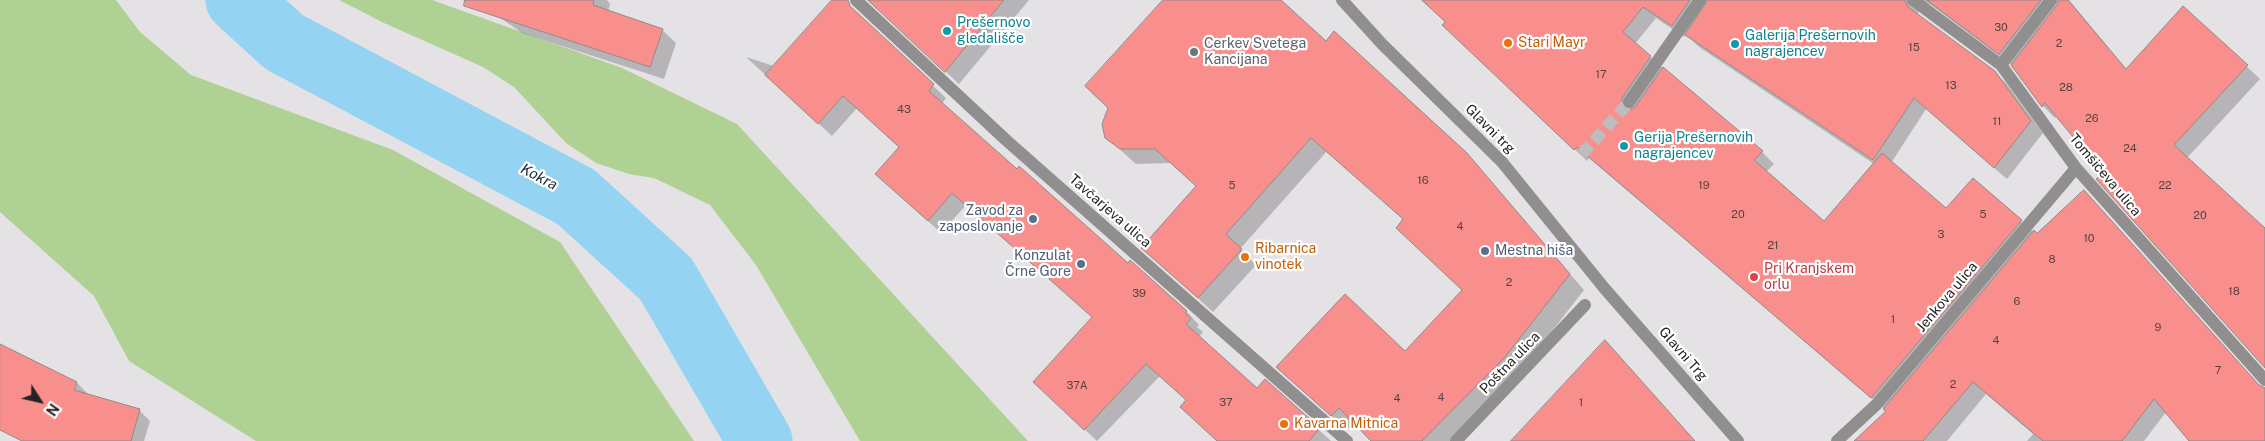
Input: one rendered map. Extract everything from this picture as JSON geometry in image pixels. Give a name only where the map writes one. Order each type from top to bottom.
[{"type":"street","name":"Tavčarjeva ulica","points":[[856,0],[1006,140],[1346,441]]},
{"type":"street","name":"Glavni trg","points":[[1342,0],[1382,44],[1502,162],[1605,289]]},
{"type":"street","points":[[1629,102],[1700,0]]},
{"type":"street","name":"Tomšičeva ulica","points":[[1913,0],[2001,65],[2076,168],[2265,380]]},
{"type":"street","points":[[2001,65],[2051,0]]},
{"type":"street","name":"Jenkova ulica","points":[[1837,441],[1877,404],[2076,168]]},
{"type":"street","name":"Glavni Trg","points":[[1605,289],[1738,441]]},
{"type":"street","name":"Poštna ulica","points":[[1456,441],[1585,306]]},
{"type":"green space","points":[[0,0],[116,0],[140,32],[191,75],[393,150],[560,242],[694,441],[256,441],[129,361],[94,296],[0,212]]},
{"type":"green space","points":[[339,0],[432,0],[622,68],[737,124],[1028,441],[860,441],[756,265],[710,205],[654,178],[629,174],[596,163],[566,143],[514,87],[483,67],[384,23]]},
{"type":"building","points":[[465,0],[594,0],[593,5],[663,29],[650,67],[464,6]]},
{"type":"building","points":[[832,0],[848,0],[850,6],[934,84],[929,91],[1017,169],[1019,166],[1128,263],[1130,260],[1187,311],[1185,313],[1191,318],[1186,324],[1257,388],[1265,379],[1320,428],[1309,441],[1217,441],[1180,407],[1186,400],[1146,364],[1084,430],[1033,382],[1092,317],[952,193],[928,221],[875,174],[899,147],[843,96],[818,124],[765,75]]},
{"type":"building","name":"Prešernovo gledališče","points":[[868,0],[1004,0],[945,72]]},
{"type":"building","points":[[1163,0],[1281,0],[1326,41],[1334,31],[1467,153],[1570,274],[1505,357],[1422,441],[1371,441],[1339,408],[1331,416],[1276,367],[1345,294],[1405,351],[1462,290],[1396,228],[1403,219],[1311,138],[1226,234],[1242,249],[1198,298],[1141,248],[1196,186],[1155,149],[1120,149],[1105,138],[1102,124],[1108,108],[1085,86]]},
{"type":"building","points":[[1422,0],[1690,0],[1672,26],[1643,7],[1623,32],[1651,56],[1622,98],[1622,105],[1625,109],[1629,110],[1635,107],[1663,67],[1763,151],[1754,160],[1824,221],[1882,153],[1946,208],[1973,178],[2022,220],[1871,398],[1577,147],[1574,150],[1442,25],[1445,22]]},
{"type":"building","points":[[1708,0],[1905,0],[1908,7],[1995,71],[2031,121],[1994,168],[1914,98],[1873,160],[1685,35]]},
{"type":"building","points":[[1927,0],[2041,0],[1999,54]]},
{"type":"building","points":[[2059,0],[2068,0],[2126,69],[2183,6],[2248,65],[2174,145],[2265,228],[2265,368],[2096,179],[2103,173],[2045,103],[2042,107],[2011,65]]},
{"type":"building","points":[[2084,190],[2259,385],[2265,388],[2265,441],[2189,441],[2154,399],[2122,441],[2043,441],[1973,382],[1923,441],[1854,441],[1886,411],[1883,409],[2034,230],[2037,233]]},
{"type":"building","points":[[1605,340],[1695,441],[1511,441]]},
{"type":"building","points":[[0,344],[77,382],[74,390],[140,409],[131,441],[22,441],[0,430]]},
{"type":"waterway","name":"Kokra","points":[[238,0],[284,42],[576,197],[666,279],[760,441]]},
{"type":"tunnel","points":[[1582,154],[1629,102]]},
{"type":"place","name":"Prešernovo gledališče","points":[[947,31]]},
{"type":"place","name":"Stari Mayr","points":[[1508,43]]},
{"type":"place","name":"Galerija Prešernovih nagrajencev","points":[[1735,44]]},
{"type":"place","name":"Cerkev Svetega Kancijana","points":[[1194,52]]},
{"type":"place","name":"Gerija Prešernovih nagrajencev","points":[[1624,146]]},
{"type":"place","name":"Zavod za zaposlovanje","points":[[1033,219]]},
{"type":"place","name":"Mestna hiša","points":[[1485,251]]},
{"type":"place","name":"Ribarnica vinotek","points":[[1245,257]]},
{"type":"place","name":"Konzulat Črne Gore","points":[[1081,264]]},
{"type":"place","name":"Pri Kranjskem orlu","points":[[1754,277]]},
{"type":"place","name":"Kavarna Mitnica","points":[[1284,424]]}]
